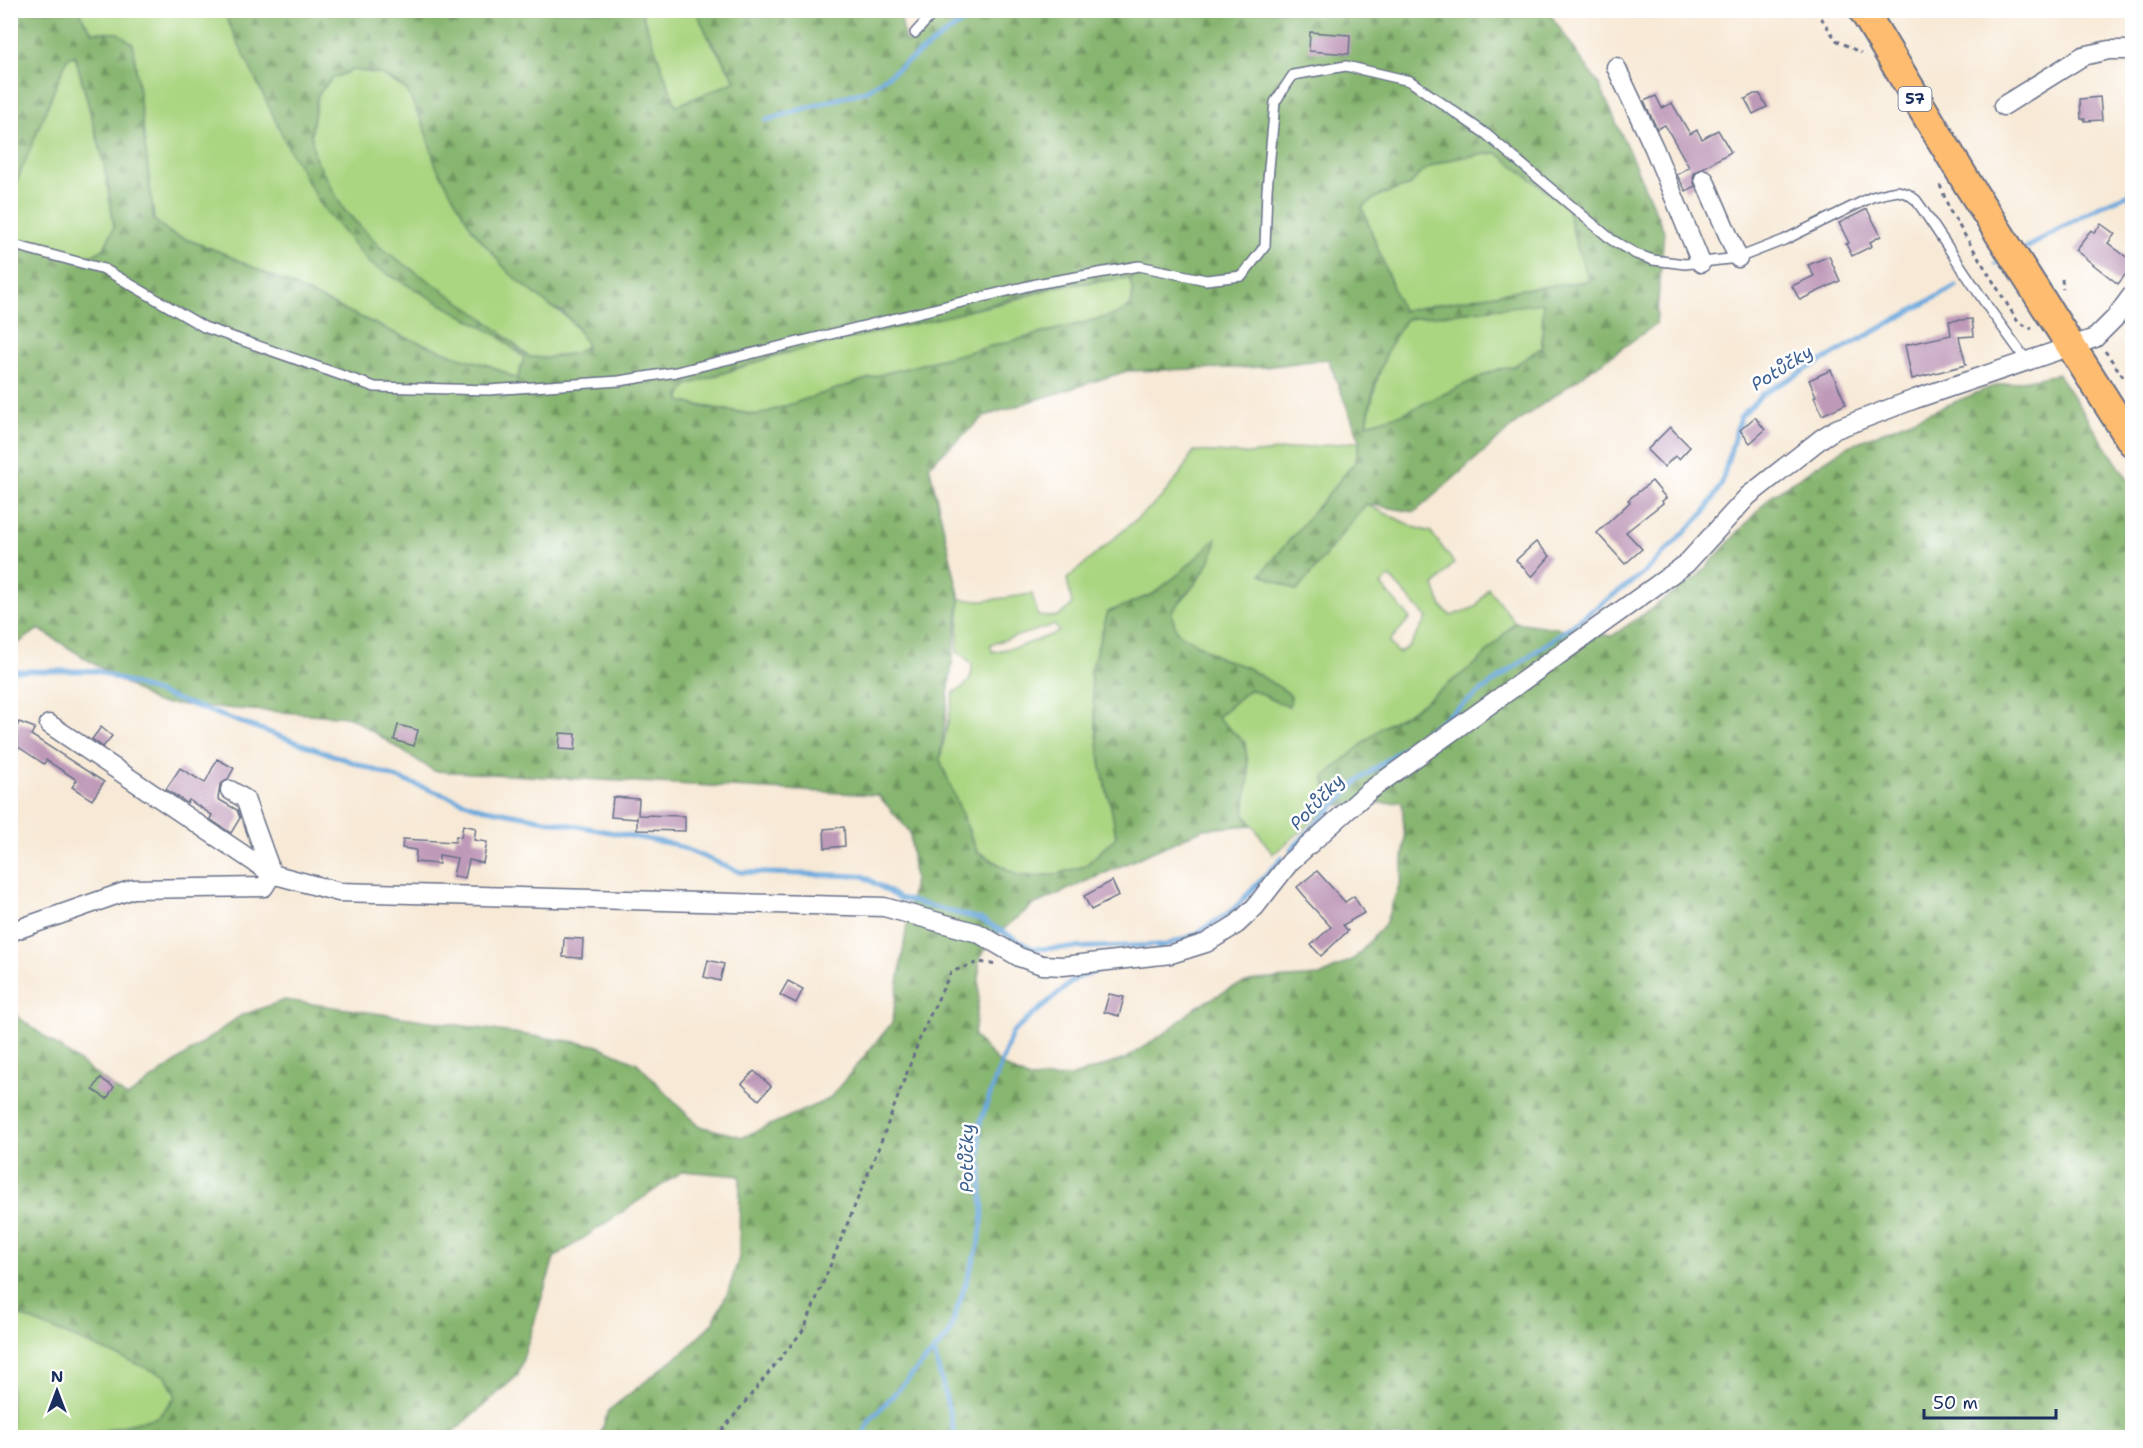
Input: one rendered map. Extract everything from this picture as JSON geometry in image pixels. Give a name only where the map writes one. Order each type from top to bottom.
[{"type":"main road","name":"57","points":[[1863,10],[2060,349],[2133,442]]},
{"type":"street","points":[[2003,106],[2083,56],[2109,50],[2133,50]]},
{"type":"street","points":[[1616,68],[1654,148],[1701,263]]},
{"type":"street","points":[[1704,179],[1738,258]]},
{"type":"street","points":[[49,724],[272,874],[339,892],[884,907],[978,933],[1019,957],[1042,965],[1063,966],[1171,954],[1206,943],[1237,924],[1256,907],[1290,862],[1369,791],[1686,564],[1748,496],[1822,438],[1836,429],[1915,399],[2095,338],[2133,295]]},
{"type":"street","points":[[230,790],[245,799],[272,874]]},
{"type":"street","points":[[10,932],[133,889],[264,887],[272,874]]},
{"type":"lane","points":[[915,33],[936,10]]},
{"type":"lane","points":[[10,244],[104,268],[204,327],[375,387],[489,390],[619,381],[676,372],[1048,282],[1139,267],[1206,280],[1242,276],[1265,246],[1267,190],[1275,102],[1293,75],[1346,66],[1410,81],[1486,134],[1612,240],[1636,254],[1669,263],[1701,263],[1738,258],[1784,240],[1872,197],[1898,191],[1908,194],[1916,200],[2027,361]]},
{"type":"path","points":[[1816,10],[1836,40],[1860,52],[1866,61]]},
{"type":"path","points":[[1934,176],[1950,211],[2018,322],[2060,349]]},
{"type":"path","points":[[716,1437],[804,1329],[879,1147],[923,1030],[951,972],[979,962],[1005,967]]},
{"type":"green space","points":[[950,10],[1548,11],[1600,86],[1664,231],[1656,324],[1520,420],[1415,512],[1366,504],[1297,591],[1261,574],[1356,461],[1360,440],[1328,359],[1264,367],[1127,371],[985,416],[929,465],[960,599],[940,760],[977,852],[1019,876],[1054,875],[1085,866],[1116,837],[1101,767],[1090,673],[1108,612],[1153,594],[1180,573],[1216,539],[1206,568],[1171,612],[1177,632],[1220,658],[1246,667],[1287,692],[1291,697],[1289,707],[1250,689],[1217,717],[1245,743],[1249,775],[1244,813],[1251,825],[1204,829],[1033,905],[990,940],[979,962],[979,995],[974,1036],[1001,1065],[1029,1079],[1070,1077],[1125,1059],[1165,1033],[1196,1007],[1231,988],[1256,980],[1320,976],[1355,958],[1385,924],[1401,880],[1405,840],[1402,802],[1332,806],[1324,777],[1381,728],[1416,708],[1479,661],[1515,622],[1612,636],[1698,576],[1772,495],[1846,447],[1991,387],[2058,374],[2132,486],[2132,1437],[599,1437],[609,1410],[688,1348],[713,1322],[728,1292],[739,1258],[740,1176],[683,1171],[554,1258],[518,1375],[448,1437],[84,1437],[158,1417],[176,1397],[166,1376],[11,1312],[11,1012],[127,1097],[240,1016],[285,1000],[596,1045],[637,1063],[698,1126],[743,1137],[829,1099],[892,1023],[914,879],[910,832],[878,795],[434,771],[350,717],[156,703],[39,629],[11,648],[10,243],[91,256],[104,249],[114,227],[104,163],[75,55],[67,59],[11,196],[11,11],[80,11],[92,32],[118,33],[133,44],[154,220],[172,234],[218,251],[399,335],[491,366],[517,379],[524,358],[497,335],[370,264],[321,205],[288,147],[223,11],[641,11],[676,106],[736,81],[709,38],[696,11],[903,11],[901,18],[905,42]],"holes":[[[353,70],[381,74],[406,89],[423,124],[436,166],[472,229],[509,273],[551,307],[563,312],[577,327],[587,346],[575,353],[546,358],[529,357],[482,317],[382,249],[344,210],[315,158],[311,134],[318,94],[333,78]],[[1497,153],[1567,207],[1576,245],[1590,281],[1524,289],[1402,311],[1362,207],[1380,195],[1411,185],[1427,169],[1462,157]],[[1129,278],[1133,292],[1131,306],[1117,314],[879,375],[758,415],[703,407],[680,401],[680,396],[687,385],[778,355],[953,315],[1058,286]],[[1543,303],[1542,347],[1514,366],[1493,371],[1402,414],[1367,424],[1380,369],[1392,342],[1406,319]]]},
{"type":"green space","points":[[80,11],[223,11],[255,73],[370,264],[497,335],[524,358],[517,379],[491,366],[399,335],[218,251],[172,234],[154,220],[133,44],[104,32],[92,32]]},
{"type":"green space","points":[[641,11],[696,11],[709,38],[736,82],[676,106]]},
{"type":"green space","points":[[75,55],[104,163],[114,227],[104,249],[91,257],[11,243],[10,196],[67,58]]},
{"type":"green space","points":[[353,70],[381,74],[406,89],[423,124],[551,307],[572,323],[587,345],[575,353],[546,358],[529,357],[482,317],[382,249],[344,210],[315,158],[311,134],[318,94],[333,78]]},
{"type":"green space","points":[[1498,153],[1567,207],[1576,245],[1590,281],[1524,289],[1402,311],[1362,207],[1380,195],[1411,185],[1418,176],[1437,164],[1462,157]]},
{"type":"green space","points":[[1129,278],[1133,292],[1131,306],[1117,314],[879,375],[758,415],[680,402],[680,396],[687,385],[778,355],[1011,301],[1058,286]]},
{"type":"green space","points":[[1543,303],[1542,348],[1514,366],[1493,371],[1402,414],[1367,424],[1385,355],[1406,319]]},
{"type":"green space","points":[[1360,441],[1356,461],[1262,573],[1297,591],[1366,504],[1414,527],[1431,532],[1454,563],[1434,586],[1442,607],[1451,616],[1476,607],[1488,588],[1515,622],[1479,661],[1416,708],[1381,728],[1324,777],[1332,806],[1273,854],[1244,813],[1249,775],[1245,743],[1217,717],[1250,689],[1288,707],[1291,697],[1287,692],[1246,667],[1220,658],[1177,633],[1171,612],[1206,568],[1216,540],[1153,594],[1108,612],[1090,673],[1101,767],[1116,837],[1085,866],[1054,875],[1019,876],[977,851],[940,760],[954,692],[968,682],[972,670],[972,665],[957,652],[960,599],[983,601],[1032,594],[1038,616],[1053,617],[1061,614],[1072,604],[1067,579],[1161,498],[1178,477],[1194,451],[1249,454]],"holes":[[[1390,577],[1427,618],[1410,646],[1398,653],[1389,642],[1410,618],[1381,585]],[[1054,625],[1059,632],[1021,646],[992,652],[991,644]]]},
{"type":"green space","points":[[11,1313],[39,1322],[166,1376],[176,1397],[158,1417],[84,1437],[11,1438]]},
{"type":"building","points":[[1310,32],[1350,35],[1349,54],[1309,51]]},
{"type":"building","points":[[1754,94],[1760,94],[1767,107],[1753,114],[1745,99]]},
{"type":"building","points":[[1656,96],[1662,108],[1672,103],[1690,134],[1697,130],[1702,139],[1718,130],[1731,152],[1694,173],[1695,186],[1686,191],[1677,175],[1689,167],[1665,125],[1657,129],[1644,101]]},
{"type":"building","points":[[2100,97],[2102,120],[2085,121],[2081,119],[2080,99]]},
{"type":"building","points":[[1867,209],[1881,236],[1870,242],[1872,246],[1852,256],[1846,244],[1849,243],[1839,223]]},
{"type":"building","points":[[2101,224],[2115,234],[2108,243],[2133,262],[2118,284],[2075,250],[2091,230],[2094,233]]},
{"type":"building","points":[[1829,256],[1840,281],[1800,300],[1792,286],[1814,276],[1808,265]]},
{"type":"building","points":[[1972,319],[1974,336],[1959,337],[1966,365],[1912,379],[1905,345],[1951,335],[1949,321]]},
{"type":"building","points":[[1831,370],[1846,404],[1822,415],[1809,380]]},
{"type":"building","points":[[1755,417],[1765,430],[1750,443],[1740,430]]},
{"type":"building","points":[[1670,427],[1690,447],[1679,459],[1675,456],[1664,467],[1647,450]]},
{"type":"building","points":[[1652,481],[1666,498],[1662,501],[1663,503],[1626,532],[1642,549],[1625,564],[1597,533],[1630,502],[1628,500]]},
{"type":"building","points":[[1536,542],[1550,556],[1532,577],[1516,560]]},
{"type":"building","points":[[19,722],[35,728],[31,735],[104,782],[92,800],[72,787],[77,780],[46,760],[44,764],[11,742]]},
{"type":"building","points":[[398,725],[418,730],[414,746],[394,740]]},
{"type":"building","points":[[101,727],[112,736],[103,747],[92,739]]},
{"type":"building","points":[[560,733],[576,734],[575,750],[559,749]]},
{"type":"building","points":[[217,759],[234,768],[228,779],[220,785],[218,799],[237,810],[240,818],[231,833],[210,819],[212,815],[189,800],[187,803],[166,789],[180,768],[205,783]]},
{"type":"building","points":[[613,797],[639,799],[638,815],[685,816],[685,831],[637,830],[637,819],[611,817]]},
{"type":"building","points":[[463,825],[476,828],[474,840],[487,842],[483,863],[469,860],[465,878],[453,876],[457,858],[439,855],[439,864],[415,862],[416,850],[402,848],[403,839],[455,842],[456,836],[461,837]]},
{"type":"building","points":[[844,827],[845,846],[825,848],[824,829]]},
{"type":"building","points":[[1317,871],[1345,902],[1354,896],[1364,913],[1343,925],[1348,931],[1321,956],[1311,945],[1331,927],[1297,887]]},
{"type":"building","points":[[1112,881],[1119,896],[1091,910],[1084,896]]},
{"type":"building","points":[[564,938],[583,939],[582,958],[563,957]]},
{"type":"building","points":[[708,960],[724,964],[720,981],[704,977]]},
{"type":"building","points":[[788,981],[803,989],[796,1003],[780,995]]},
{"type":"building","points":[[1109,994],[1124,997],[1119,1016],[1104,1012]]},
{"type":"building","points":[[754,1071],[771,1086],[759,1100],[742,1084]]},
{"type":"building","points":[[100,1078],[114,1087],[107,1099],[93,1090]]},
{"type":"waterway","points":[[766,120],[868,90],[979,10]]},
{"type":"waterway","name":"Potůčky","points":[[2026,248],[2100,206],[2132,193]]},
{"type":"waterway","name":"Potůčky","points":[[1291,850],[1358,781],[1645,572],[1705,512],[1721,485],[1740,417],[1764,393],[1956,286]]},
{"type":"waterway","points":[[10,671],[97,671],[481,808],[673,844],[740,872],[863,876],[899,898],[980,919],[1033,949],[1162,945]]},
{"type":"waterway","name":"Potůčky","points":[[1158,948],[1196,934],[1232,911],[1282,858]]},
{"type":"waterway","name":"Potůčky","points":[[862,1438],[870,1420],[948,1336],[979,1244],[983,1215],[979,1126],[1012,1033],[1075,979],[1102,969]]},
{"type":"waterway","points":[[934,1352],[956,1438]]}]
